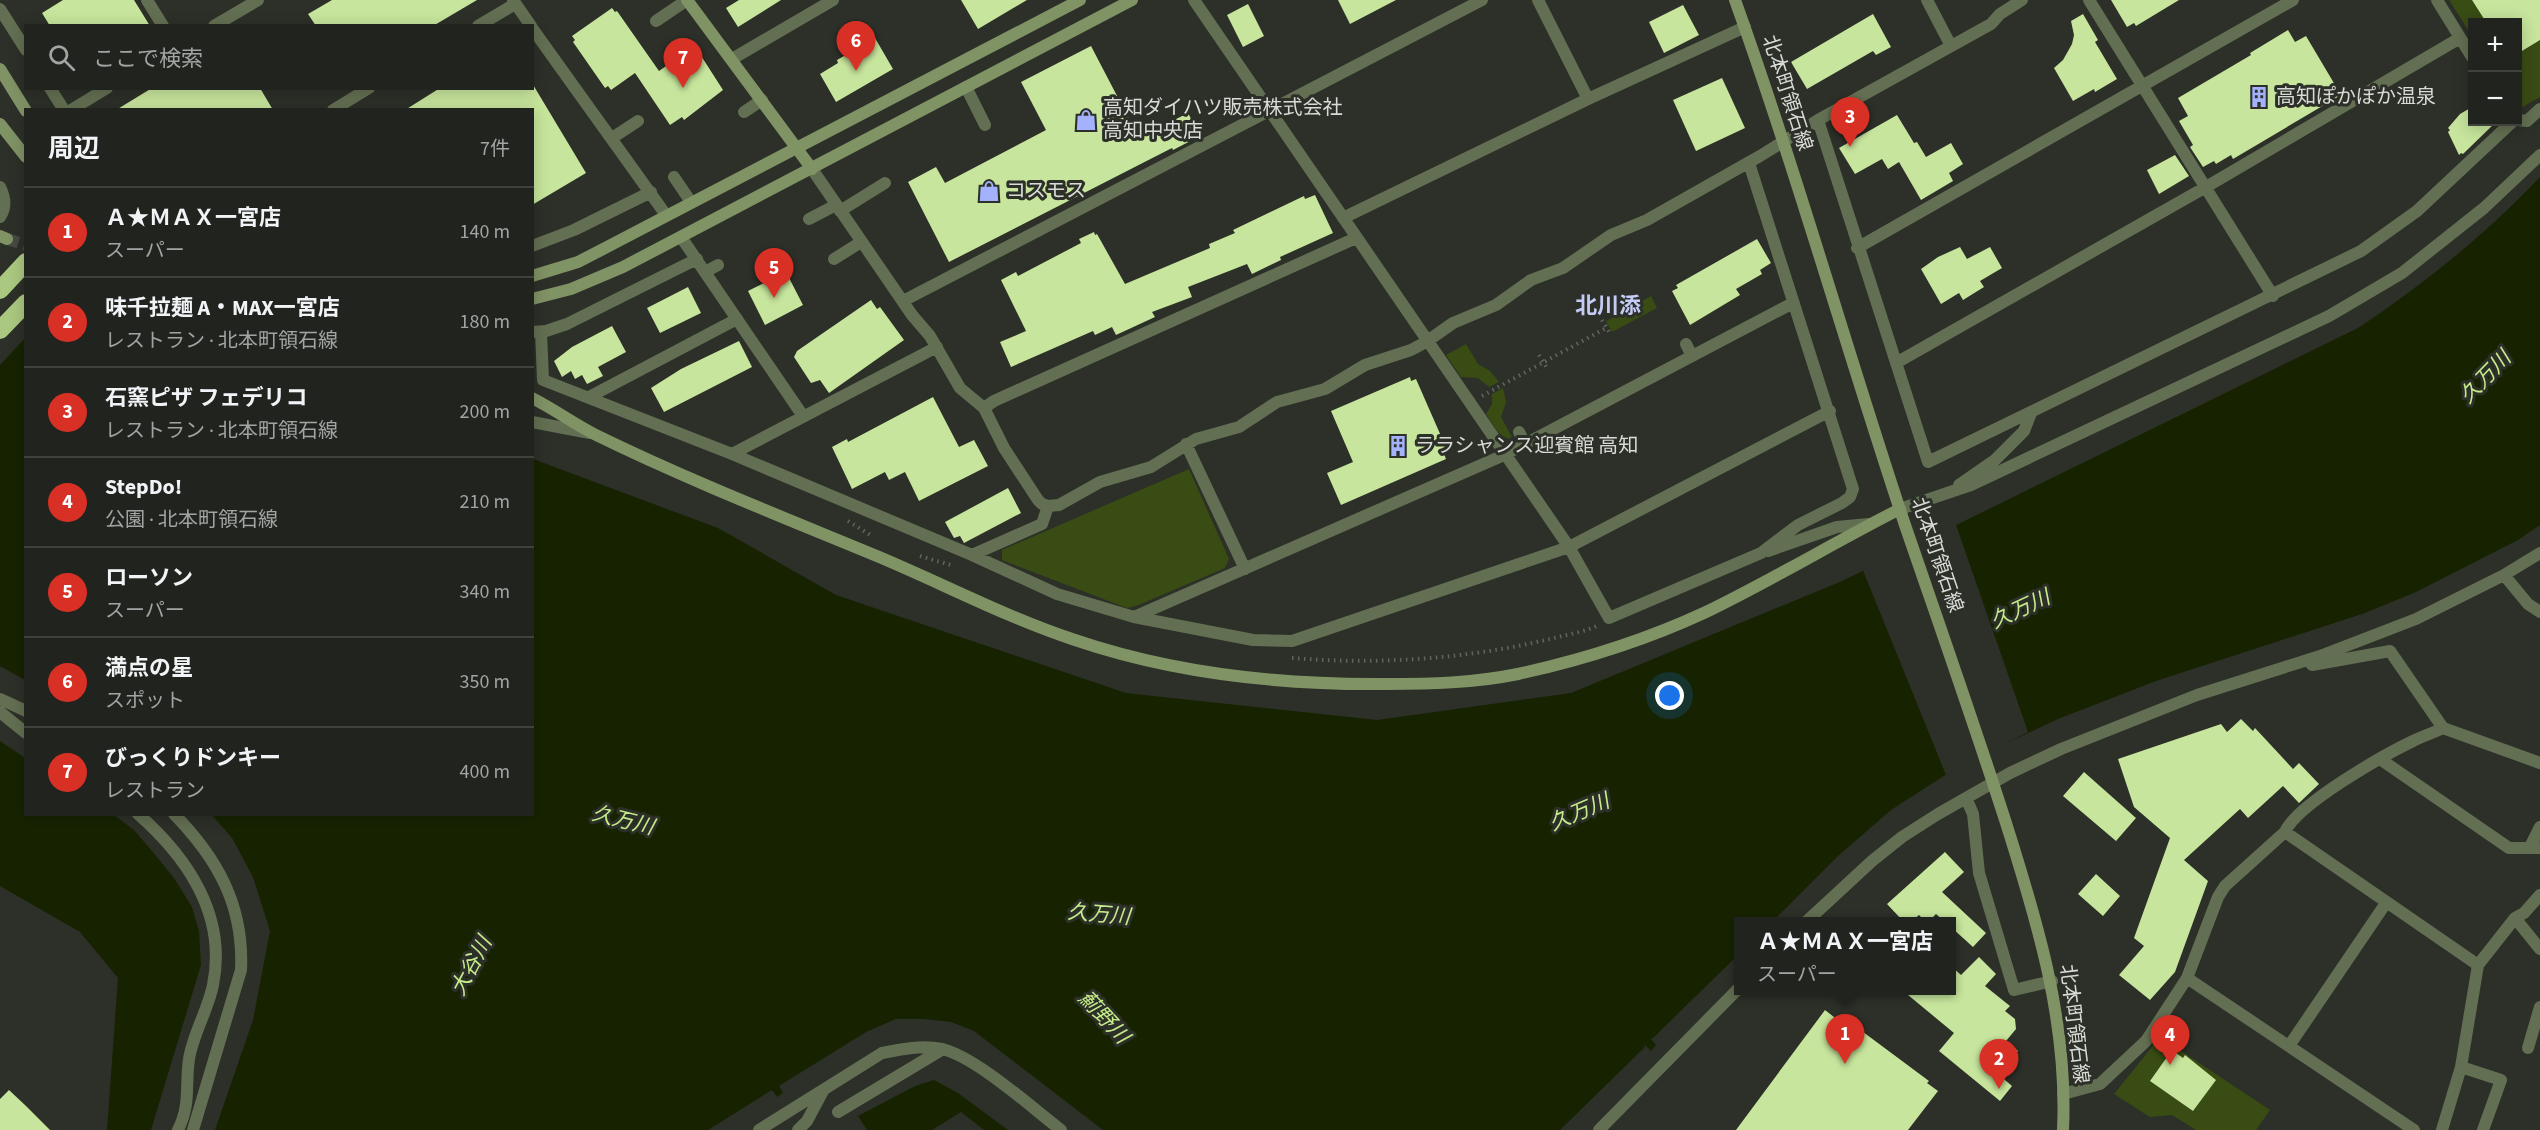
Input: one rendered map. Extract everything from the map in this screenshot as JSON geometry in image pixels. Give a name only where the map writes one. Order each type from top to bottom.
[{"type":"highway","points":[[5,284],[24,264]]},
{"type":"highway","points":[[0,330],[24,305]]},
{"type":"street","points":[[147,0],[162,24]]},
{"type":"street","points":[[217,24],[258,0]]},
{"type":"street","points":[[656,21],[687,0],[812,169],[903,302],[937,347],[960,388],[984,408],[1004,448],[1038,500],[1048,506],[1068,501],[1100,483],[1151,467],[1186,444],[1206,435],[1239,427],[1277,402],[1325,389],[1365,365],[1411,350],[1454,323],[1496,305],[1531,279],[1563,268],[1611,235],[1647,220],[1749,163],[1818,120],[1991,24],[2000,14],[2022,0]]},
{"type":"street","points":[[732,59],[833,0]]},
{"type":"street","points":[[534,275],[578,262],[1080,0]]},
{"type":"street","points":[[534,298],[571,289],[623,267],[1132,0]]},
{"type":"street","points":[[1194,0],[1426,342],[1569,547],[1609,618],[1761,554],[1837,527],[1869,524]]},
{"type":"street","points":[[903,302],[1482,0]]},
{"type":"street","points":[[1538,0],[1588,99]]},
{"type":"street","name":"北本町領石線","points":[[1735,0],[1900,509],[1994,783],[2033,906],[2052,981],[2063,1094],[2063,1130]]},
{"type":"street","points":[[1927,0],[1951,46]]},
{"type":"street","points":[[2089,0],[2273,296]]},
{"type":"street","points":[[1857,248],[2293,0]]},
{"type":"street","points":[[2437,0],[2468,51]]},
{"type":"street","points":[[481,24],[514,2],[530,24]]},
{"type":"street","points":[[0,9],[24,47]]},
{"type":"street","points":[[1342,218],[1588,99],[1744,27]]},
{"type":"street","points":[[534,30],[666,215]]},
{"type":"street","points":[[1896,363],[2206,187],[2460,38]]},
{"type":"street","points":[[0,69],[24,108]]},
{"type":"street","points":[[966,87],[985,124]]},
{"type":"street","points":[[51,90],[63,108]]},
{"type":"street","points":[[74,108],[104,90]]},
{"type":"street","points":[[336,108],[366,90]]},
{"type":"street","points":[[744,112],[762,100]]},
{"type":"street","points":[[2522,120],[2527,121],[2540,109]]},
{"type":"street","points":[[1818,120],[1857,248],[1928,462],[2361,252],[2396,228],[2443,188],[2508,126]]},
{"type":"street","points":[[612,138],[638,121]]},
{"type":"street","points":[[0,124],[24,154]]},
{"type":"street","points":[[534,399],[593,434],[703,483],[890,562],[1019,620],[1075,640],[1144,661],[1239,676],[1337,684],[1444,684],[1515,675],[1648,636],[1705,612],[1900,509],[1971,485],[2329,316],[2402,273],[2484,208],[2540,155]]},
{"type":"street","points":[[1749,163],[1853,489],[1850,497],[1842,503],[1798,525],[1761,554]]},
{"type":"street","points":[[674,177],[691,202]]},
{"type":"street","points":[[809,219],[838,208],[885,183]]},
{"type":"street","points":[[0,187],[5,197],[4,211],[0,217]]},
{"type":"street","points":[[534,245],[574,230],[651,192]]},
{"type":"street","points":[[681,237],[803,417]]},
{"type":"street","points":[[984,408],[994,401],[1356,238]]},
{"type":"street","points":[[834,259],[861,242]]},
{"type":"street","points":[[697,259],[567,324],[537,332],[543,380],[732,454],[972,555],[1057,594],[1134,617],[1253,640],[1293,641],[1569,547],[1830,411]]},
{"type":"street","points":[[705,272],[718,265]]},
{"type":"street","points":[[1134,617],[1504,455],[1793,303]]},
{"type":"street","points":[[589,397],[737,319]]},
{"type":"street","points":[[1686,344],[1692,356]]},
{"type":"street","points":[[732,454],[937,347]]},
{"type":"street","points":[[1952,490],[1995,460],[2024,431],[2031,413]]},
{"type":"street","points":[[534,422],[593,434]]},
{"type":"street","points":[[1519,432],[1526,444]]},
{"type":"street","points":[[1186,444],[1245,570]]},
{"type":"street","points":[[972,555],[1042,524],[1048,506]]},
{"type":"street","points":[[1810,917],[1902,837],[1966,798],[2061,749],[2197,695],[2308,659],[2416,619],[2506,578],[2540,553]]},
{"type":"street","points":[[2506,578],[2528,604],[2540,612]]},
{"type":"street","points":[[2308,659],[2312,665],[2390,651],[2443,728],[2540,763]]},
{"type":"street","points":[[0,699],[24,710]]},
{"type":"street","points":[[0,712],[24,731]]},
{"type":"street","points":[[2063,1094],[2100,1084],[2123,1065],[2146,1041],[2187,978],[2218,897],[2225,886],[2285,832],[2299,815],[2326,794],[2380,759],[2414,740],[2443,728]]},
{"type":"street","points":[[2380,759],[2509,848],[2535,847],[2540,827]]},
{"type":"street","points":[[1966,798],[1973,814],[1979,873],[2014,990],[2052,981]]},
{"type":"street","points":[[140,816],[169,845],[190,872],[208,906],[216,938],[213,983],[189,1059],[188,1107],[178,1130]]},
{"type":"street","points":[[176,816],[196,838],[230,893],[237,914],[242,950],[242,970],[193,1130]]},
{"type":"street","points":[[2285,832],[2478,965]]},
{"type":"street","points":[[2442,1130],[2461,1067],[2478,965],[2515,918],[2524,913],[2540,895]]},
{"type":"street","points":[[2289,1046],[2386,903]]},
{"type":"street","points":[[2515,918],[2540,949]]},
{"type":"street","points":[[2187,978],[2414,1130]]},
{"type":"street","points":[[1599,1130],[1734,993]]},
{"type":"street","points":[[2528,1048],[2540,1007]]},
{"type":"street","points":[[759,1130],[882,1053],[905,1048],[943,1050],[966,1058],[1061,1130]]},
{"type":"street","points":[[838,1112],[943,1050]]},
{"type":"street","points":[[2461,1067],[2501,1080],[2483,1130]]},
{"type":"street","points":[[798,1130],[807,1121],[823,1091]]},
{"type":"path","points":[[1602,320],[1611,335]]},
{"type":"path","points":[[1468,403],[1606,328]]},
{"type":"path","points":[[1539,355],[1547,368]]},
{"type":"path","points":[[845,519],[873,536]]},
{"type":"path","points":[[910,554],[964,569]]},
{"type":"path","points":[[1283,657],[1338,661],[1451,656],[1534,643],[1597,627],[1609,618]]},
{"type":"shaded area","points":[[2449,0],[2540,0],[2540,97],[2522,107],[2522,18],[2468,18],[2468,30]]},
{"type":"shaded area","points":[[1651,296],[1657,308],[1612,332],[1606,321]]},
{"type":"shaded area","points":[[1466,344],[1478,364],[1490,371],[1499,382],[1489,387],[1478,378],[1461,377],[1446,355]]},
{"type":"shaded area","points":[[1503,388],[1506,402],[1501,417],[1513,439],[1500,434],[1486,414],[1492,404],[1492,394]]},
{"type":"shaded area","points":[[1189,469],[1229,559],[1225,568],[1127,608],[1002,560],[1002,550]]},
{"type":"shaded area","points":[[2160,1037],[2270,1110],[2256,1130],[2196,1130],[2172,1115],[2150,1117],[2114,1094]]},
{"type":"water","points":[[2540,177],[2540,525],[2518,540],[2416,592],[2365,613],[2156,681],[2058,719],[1964,763],[1891,810],[1838,856],[1777,917],[1734,917],[1734,959],[1652,1039],[1650,1038],[1656,1045],[1651,1051],[1644,1044],[1645,1047],[1560,1130],[1103,1130],[974,1031],[951,1022],[896,1019],[866,1032],[779,1086],[783,1093],[777,1097],[772,1090],[708,1130],[215,1130],[253,1020],[270,931],[253,877],[232,838],[213,816],[534,816],[534,459],[718,528],[836,595],[1126,693],[1377,720],[1571,693],[1842,581],[2358,328],[2453,258]]},
{"type":"water","points":[[0,299],[24,306],[24,679],[0,666]]},
{"type":"water","points":[[0,741],[24,757],[24,816],[115,816],[134,830],[152,851],[174,878],[192,907],[199,931],[201,965],[151,1130],[107,1130],[118,978],[80,932],[0,886]]},
{"type":"water","points":[[934,1080],[958,1093],[1008,1130],[984,1130],[961,1112],[932,1130],[867,1130],[858,1116],[915,1086]]},
{"type":"pier","points":[[0,296],[24,302],[24,339],[0,365]]},
{"type":"pier","points":[[1955,522],[2028,732],[1946,775],[1862,568]]},
{"type":"building","points":[[63,0],[134,0],[149,24],[49,24],[42,13]]},
{"type":"building","points":[[332,0],[477,0],[436,24],[315,24],[308,14]]},
{"type":"building","points":[[739,0],[781,0],[738,27],[726,8]]},
{"type":"building","points":[[961,0],[1027,0],[978,29]]},
{"type":"building","points":[[1338,0],[1396,0],[1350,24]]},
{"type":"building","points":[[2111,0],[2179,0],[2136,26],[2134,23],[2127,27]]},
{"type":"building","points":[[2472,0],[2540,0],[2540,40],[2522,51],[2522,18],[2483,18]]},
{"type":"building","points":[[1248,4],[1264,36],[1243,47],[1227,15]]},
{"type":"building","points":[[1683,5],[1699,35],[1664,53],[1649,22]]},
{"type":"building","points":[[612,8],[615,12],[617,11],[659,71],[690,49],[693,54],[698,51],[723,90],[684,120],[682,117],[670,125],[635,73],[611,90],[608,86],[605,88],[573,42],[575,40],[572,36]]},
{"type":"building","points":[[1873,14],[1891,47],[1876,55],[1873,51],[1807,89],[1791,62]]},
{"type":"building","points":[[2083,14],[2098,40],[2095,42],[2117,79],[2073,101],[2054,68],[2063,60],[2072,44],[2074,35],[2071,21]]},
{"type":"building","name":"高知ぽかぽか温泉","points":[[2288,30],[2295,42],[2306,36],[2341,95],[2233,159],[2231,155],[2216,164],[2214,161],[2203,167],[2190,147],[2193,145],[2179,121],[2188,116],[2178,98],[2251,55],[2250,53]]},
{"type":"building","points":[[875,38],[893,69],[836,102],[820,74],[838,63],[837,60]]},
{"type":"building","points":[[1091,46],[1139,138],[1188,113],[1200,136],[1173,150],[1172,148],[949,262],[908,182],[936,167],[945,183],[1046,130],[1021,82]]},
{"type":"building","points":[[1722,78],[1745,128],[1696,151],[1673,100]]},
{"type":"building","points":[[534,86],[586,173],[534,204],[534,108],[408,108],[437,90],[534,90]]},
{"type":"building","points":[[149,90],[261,90],[272,108],[119,108]]},
{"type":"building","points":[[2468,109],[2468,126],[2492,126],[2463,154],[2459,155],[2448,128],[2460,114]]},
{"type":"building","points":[[1897,115],[1914,143],[1917,142],[1926,157],[1951,143],[1963,164],[1949,173],[1953,181],[1921,200],[1899,162],[1888,169],[1882,159],[1855,174],[1839,148]]},
{"type":"building","points":[[2175,155],[2189,176],[2159,194],[2147,170]]},
{"type":"building","points":[[1315,195],[1333,233],[1280,257],[1281,260],[1252,274],[1247,264],[1188,287],[1192,297],[1152,312],[1155,317],[1116,335],[1112,327],[1095,335],[1093,331],[1011,367],[1000,342],[1026,331],[1001,280],[1016,272],[1018,276],[1081,243],[1079,239],[1094,232],[1125,284],[1210,248],[1209,244],[1235,233],[1233,230],[1304,196],[1305,199]]},
{"type":"building","points":[[1757,239],[1771,263],[1760,270],[1762,274],[1736,289],[1740,295],[1690,325],[1672,291],[1678,288],[1676,285]]},
{"type":"building","points":[[1960,247],[1967,259],[1990,247],[2002,268],[1980,281],[1984,287],[1963,300],[1959,293],[1941,304],[1921,269],[1938,257]]},
{"type":"building","points":[[786,272],[803,305],[765,325],[748,291]]},
{"type":"building","points":[[688,287],[701,313],[660,333],[647,308]]},
{"type":"building","points":[[871,300],[877,309],[880,307],[904,340],[829,393],[820,380],[811,383],[794,357],[797,351]]},
{"type":"building","points":[[612,326],[626,352],[598,367],[603,376],[587,384],[582,375],[575,379],[571,371],[562,377],[554,361],[572,347]]},
{"type":"building","points":[[739,341],[752,367],[664,412],[651,388],[681,369]]},
{"type":"building","name":"ララシャンス迎賓館 高知","points":[[1410,377],[1411,381],[1416,379],[1448,452],[1444,454],[1446,459],[1341,505],[1327,473],[1353,462],[1331,411]]},
{"type":"building","points":[[933,397],[959,447],[974,440],[988,466],[919,501],[905,472],[889,480],[885,472],[852,489],[832,447],[847,439],[848,442]]},
{"type":"building","points":[[1008,488],[1021,513],[964,543],[960,536],[954,538],[945,522]]},
{"type":"building","points":[[2241,719],[2253,731],[2255,728],[2293,769],[2299,763],[2319,784],[2299,803],[2283,786],[2248,818],[2240,809],[2184,860],[2208,881],[2175,972],[2150,1000],[2119,975],[2144,946],[2134,938],[2170,838],[2134,807],[2118,759],[2221,724],[2227,732]]},
{"type":"building","points":[[2084,772],[2136,818],[2116,841],[2063,796]]},
{"type":"building","points":[[1945,852],[1964,872],[1942,892],[1986,933],[1973,947],[1956,932],[1956,917],[1939,917],[1936,914],[1933,917],[1919,915],[1899,917],[1887,904]]},
{"type":"building","points":[[2096,874],[2120,896],[2103,916],[2078,894]]},
{"type":"building","points":[[1979,957],[1996,974],[1985,986],[2010,1006],[2005,1011],[2015,1019],[2016,1029],[2006,1041],[2018,1051],[1998,1074],[2012,1086],[2000,1101],[1939,1051],[1954,1033],[1908,995],[1956,995],[1956,971],[1961,975]]},
{"type":"building","points":[[1825,1010],[1848,1028],[1851,1023],[1929,1081],[1927,1083],[1938,1091],[1908,1130],[1736,1130]]},
{"type":"building","points":[[2172,1050],[2183,1058],[2185,1055],[2216,1080],[2193,1111],[2150,1081]]},
{"type":"building","points":[[9,1090],[50,1130],[0,1130],[0,1099]]},
{"type":"tunnel","points":[[7,239],[24,244]]},
{"type":"place","name":"満点の星","points":[[856,71]]},
{"type":"place","name":"びっくりドンキー","points":[[683,88]]},
{"type":"place","name":"高知ぽかぽか温泉","points":[[2259,97]]},
{"type":"place","name":"高知ダイハツ販売株式会社 高知中央店","points":[[1086,120]]},
{"type":"place","name":"石窯ピザ フェデリコ","points":[[1850,147]]},
{"type":"place","name":"コスモス","points":[[989,191]]},
{"type":"place","name":"ローソン","points":[[774,298]]},
{"type":"place","name":"ララシャンス迎賓館 高知","points":[[1398,446]]},
{"type":"place","name":"Ａ★ＭＡＸ一宮店","points":[[1845,1064]]},
{"type":"place","name":"StepDo!","points":[[2170,1065]]},
{"type":"place","name":"味千拉麺 A・MAX一宮店","points":[[1999,1089]]},
{"type":"district","name":"北川添","points":[[1608,306]]},
{"type":"water label","name":"久万川","points":[[2485,377]]},
{"type":"water label","name":"久万川","points":[[2020,609]]},
{"type":"water label","name":"久万川","points":[[1579,812]]},
{"type":"water label","name":"久万川","points":[[623,820]]},
{"type":"water label","name":"久万川","points":[[1099,914]]},
{"type":"water label","name":"大谷川","points":[[471,966]]},
{"type":"water label","name":"薊野川","points":[[1104,1017]]}]
